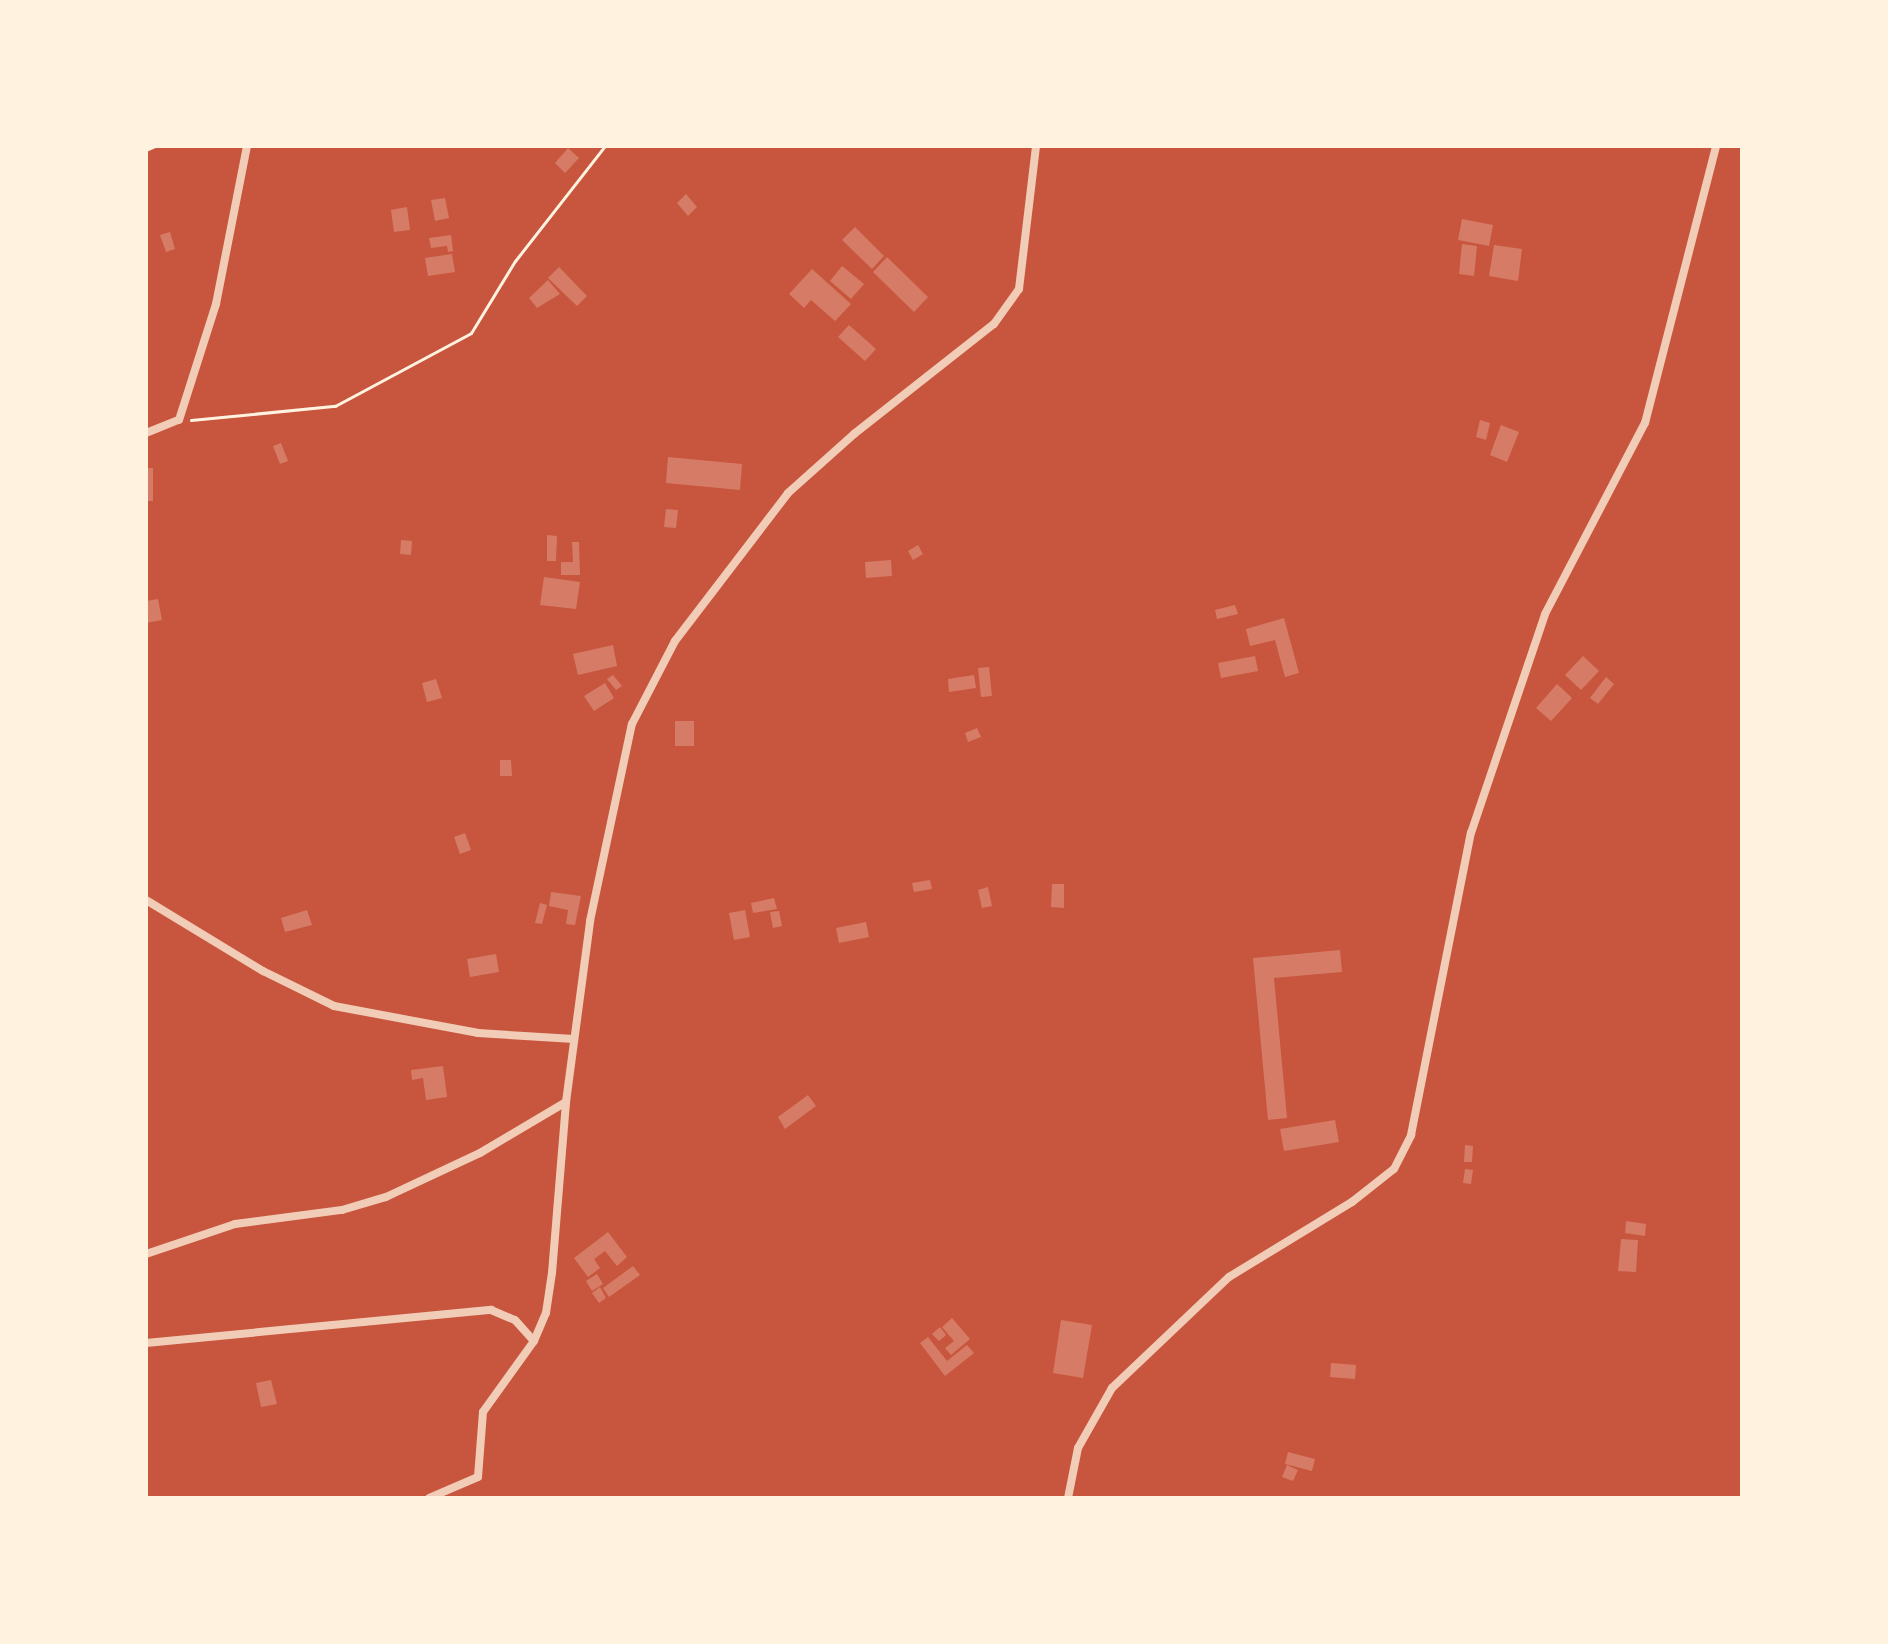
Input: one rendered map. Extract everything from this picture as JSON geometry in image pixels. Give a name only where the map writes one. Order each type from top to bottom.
[{"type":"street","points":[[146,433],[179,420],[216,304],[247,146]]},
{"type":"street","points":[[429,1498],[478,1477],[483,1412],[534,1341],[546,1313],[566,1102],[590,921],[632,724],[675,641],[788,493],[854,434],[994,324],[1019,289],[1036,146]]},
{"type":"street","points":[[1068,1498],[1078,1448],[1112,1388],[1229,1277],[1352,1202],[1394,1169],[1411,1135],[1471,833],[1545,614],[1645,423],[1716,146]]},
{"type":"street","points":[[146,900],[263,971],[334,1006],[478,1033],[574,1039]]},
{"type":"street","points":[[146,1254],[235,1224],[342,1210],[386,1197],[480,1153],[566,1102]]},
{"type":"street","points":[[146,1343],[491,1310],[515,1320],[534,1341]]},
{"type":"path","points":[[146,150],[155,146]]},
{"type":"path","points":[[179,420],[335,406],[471,333],[515,261],[605,146]]},
{"type":"building","points":[[568,148],[579,158],[565,173],[555,163]]},
{"type":"building","points":[[686,194],[697,207],[688,216],[677,203]]},
{"type":"building","points":[[445,198],[449,218],[435,221],[431,200]]},
{"type":"building","points":[[407,207],[410,230],[394,232],[391,210]]},
{"type":"building","points":[[1462,219],[1493,225],[1489,246],[1458,240]]},
{"type":"building","points":[[855,227],[884,256],[872,269],[842,240]]},
{"type":"building","points":[[170,232],[175,249],[166,252],[160,235]]},
{"type":"building","points":[[451,235],[453,251],[448,252],[447,246],[431,248],[429,238]]},
{"type":"building","points":[[1462,244],[1477,246],[1474,276],[1459,274]]},
{"type":"building","points":[[1494,245],[1522,249],[1518,281],[1489,276]]},
{"type":"building","points":[[452,254],[455,272],[428,276],[425,258]]},
{"type":"building","points":[[887,257],[928,297],[914,312],[873,272]]},
{"type":"building","points":[[842,266],[864,284],[851,299],[830,281]]},
{"type":"building","points":[[559,267],[587,296],[577,306],[548,278]]},
{"type":"building","points":[[812,269],[851,304],[835,321],[811,300],[804,308],[789,294]]},
{"type":"building","points":[[548,280],[560,294],[537,308],[529,298]]},
{"type":"building","points":[[849,325],[876,349],[865,361],[838,337]]},
{"type":"building","points":[[1480,420],[1490,423],[1486,440],[1476,437]]},
{"type":"building","points":[[1501,425],[1519,432],[1507,462],[1490,455]]},
{"type":"building","points":[[281,443],[288,461],[280,464],[273,446]]},
{"type":"building","points":[[668,457],[742,464],[740,490],[666,483]]},
{"type":"building","points":[[146,468],[153,468],[153,501],[146,501]]},
{"type":"building","points":[[666,509],[678,510],[676,528],[664,527]]},
{"type":"building","points":[[547,535],[557,536],[556,561],[547,561]]},
{"type":"building","points":[[401,540],[412,541],[411,555],[400,554]]},
{"type":"building","points":[[572,542],[579,542],[580,575],[561,575],[561,562],[573,562]]},
{"type":"building","points":[[918,545],[923,554],[913,560],[908,551]]},
{"type":"building","points":[[891,560],[892,576],[866,578],[865,562]]},
{"type":"building","points":[[544,577],[580,582],[576,609],[540,605]]},
{"type":"building","points":[[158,599],[162,620],[146,623],[146,601]]},
{"type":"building","points":[[1235,605],[1238,614],[1217,619],[1215,610]]},
{"type":"building","points":[[1284,618],[1299,673],[1285,677],[1275,640],[1250,646],[1246,629]]},
{"type":"building","points":[[613,645],[617,666],[578,675],[573,654]]},
{"type":"building","points":[[1255,656],[1258,671],[1221,678],[1218,663]]},
{"type":"building","points":[[1583,656],[1599,671],[1581,690],[1565,675]]},
{"type":"building","points":[[989,667],[992,696],[981,697],[978,668]]},
{"type":"building","points":[[613,675],[622,686],[616,690],[607,679]]},
{"type":"building","points":[[974,675],[976,688],[949,692],[948,679]]},
{"type":"building","points":[[1606,677],[1614,684],[1598,704],[1590,698]]},
{"type":"building","points":[[436,679],[442,698],[427,702],[422,683]]},
{"type":"building","points":[[605,683],[614,698],[594,711],[584,696]]},
{"type":"building","points":[[1557,684],[1572,698],[1551,721],[1536,708]]},
{"type":"building","points":[[675,721],[694,721],[694,746],[675,746]]},
{"type":"building","points":[[977,728],[981,737],[968,742],[965,733]]},
{"type":"building","points":[[500,760],[511,760],[512,776],[500,776]]},
{"type":"building","points":[[465,833],[471,850],[460,854],[454,837]]},
{"type":"building","points":[[930,880],[932,889],[914,892],[912,883]]},
{"type":"building","points":[[1052,884],[1064,884],[1064,908],[1051,907]]},
{"type":"building","points":[[988,887],[992,906],[982,908],[978,890]]},
{"type":"building","points":[[551,892],[581,896],[575,925],[566,924],[568,910],[549,906]]},
{"type":"building","points":[[774,898],[777,909],[753,913],[751,903]]},
{"type":"building","points":[[540,903],[547,905],[542,924],[535,923]]},
{"type":"building","points":[[307,910],[312,925],[285,932],[281,918]]},
{"type":"building","points":[[745,910],[750,937],[734,940],[729,913]]},
{"type":"building","points":[[779,911],[782,926],[773,928],[770,912]]},
{"type":"building","points":[[866,922],[869,937],[839,943],[836,928]]},
{"type":"building","points":[[1340,950],[1342,972],[1274,978],[1287,1118],[1268,1120],[1253,958]]},
{"type":"building","points":[[496,954],[499,972],[470,977],[467,959]]},
{"type":"building","points":[[443,1066],[447,1097],[426,1100],[423,1078],[412,1080],[411,1070]]},
{"type":"building","points":[[808,1095],[816,1106],[785,1129],[778,1117]]},
{"type":"building","points":[[1335,1120],[1339,1142],[1284,1151],[1280,1129]]},
{"type":"building","points":[[1465,1145],[1473,1146],[1472,1162],[1464,1162]]},
{"type":"building","points":[[1465,1169],[1473,1170],[1471,1184],[1463,1183]]},
{"type":"building","points":[[1626,1221],[1646,1224],[1645,1236],[1625,1233]]},
{"type":"building","points":[[608,1232],[627,1257],[617,1266],[605,1251],[594,1259],[600,1268],[588,1277],[574,1258]]},
{"type":"building","points":[[1621,1239],[1638,1240],[1636,1272],[1618,1271]]},
{"type":"building","points":[[633,1266],[640,1275],[609,1297],[603,1288]]},
{"type":"building","points":[[597,1274],[603,1284],[592,1291],[586,1281]]},
{"type":"building","points":[[600,1287],[606,1298],[599,1303],[592,1293]]},
{"type":"building","points":[[952,1318],[970,1339],[951,1355],[945,1348],[954,1341],[942,1327]]},
{"type":"building","points":[[1061,1320],[1092,1325],[1083,1378],[1053,1373]]},
{"type":"building","points":[[940,1327],[946,1335],[939,1341],[932,1334]]},
{"type":"building","points":[[928,1337],[947,1361],[967,1345],[974,1353],[945,1376],[920,1343]]},
{"type":"building","points":[[1331,1363],[1356,1365],[1355,1379],[1330,1377]]},
{"type":"building","points":[[271,1380],[277,1404],[261,1407],[256,1383]]},
{"type":"building","points":[[1288,1452],[1315,1459],[1312,1471],[1285,1464]]},
{"type":"building","points":[[1287,1465],[1298,1470],[1293,1481],[1282,1477]]}]
